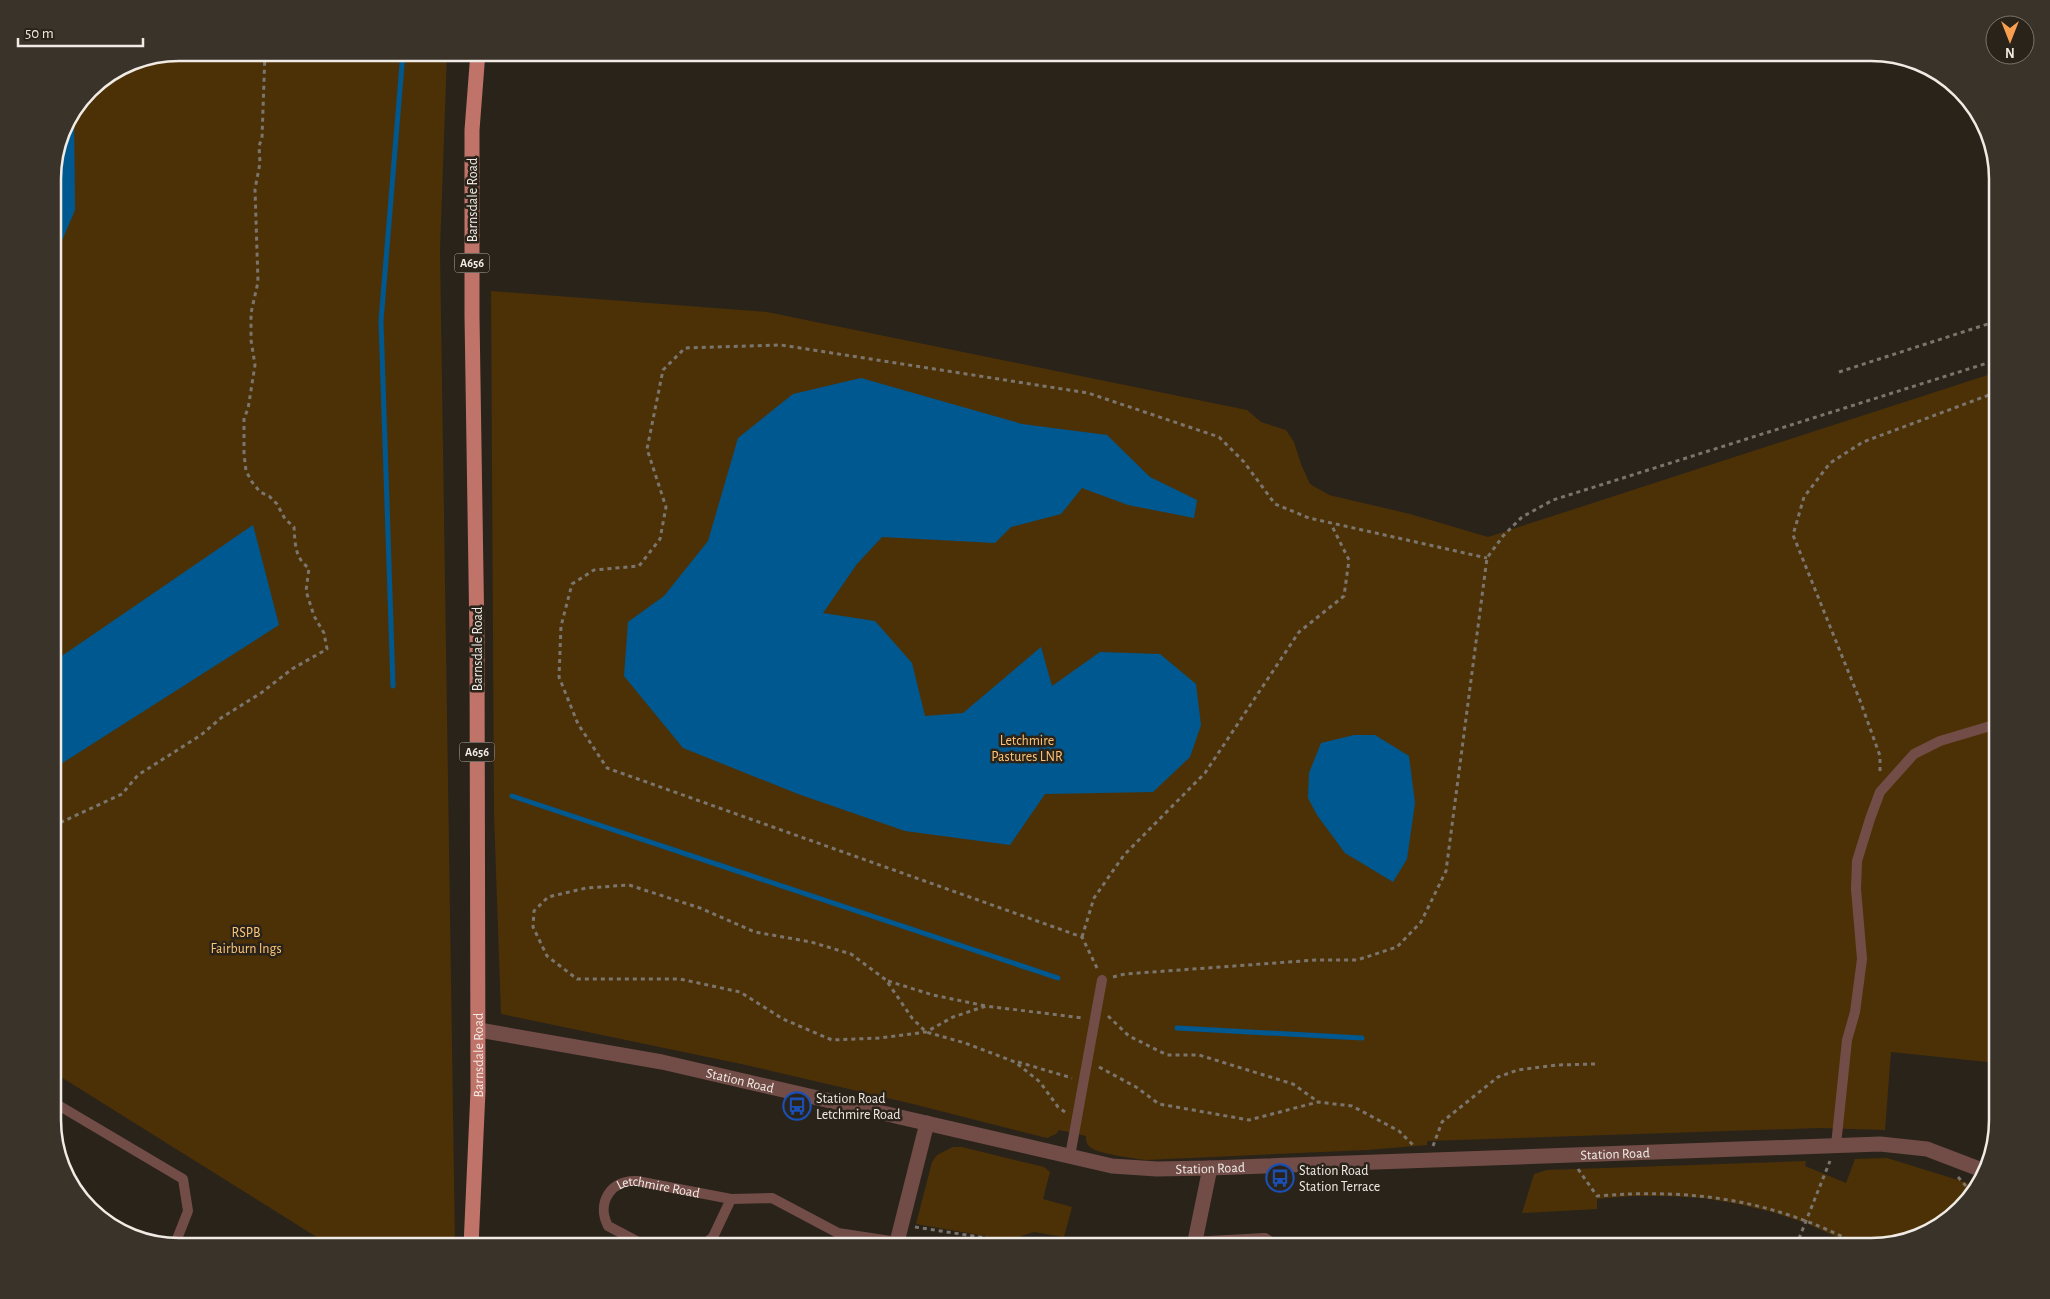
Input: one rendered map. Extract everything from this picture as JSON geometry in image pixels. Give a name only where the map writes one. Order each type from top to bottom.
[{"type":"main road","name":"Barnsdale Road","points":[[471,1238],[479,1030],[477,640],[472,316],[472,130],[477,61]]},
{"type":"street","name":"Station Road","points":[[479,1030],[662,1062],[1134,1169],[1210,1168],[1836,1145],[1904,1145],[1934,1151],[1978,1169]]},
{"type":"street","name":"Letchmire Road","points":[[898,1238],[926,1123]]},
{"type":"street","points":[[1196,1238],[1210,1168]]},
{"type":"lane","points":[[1836,1145],[1847,1040],[1855,1012],[1861,968],[1856,890],[1857,861],[1870,819],[1880,792],[1914,754],[1940,741],[1989,727]]},
{"type":"lane","points":[[1070,1156],[1102,980]]},
{"type":"lane","points":[[62,1107],[183,1180],[188,1211],[177,1238]]},
{"type":"lane","name":"Letchmire Road","points":[[631,1238],[608,1226],[603,1213],[605,1200],[612,1188],[617,1184],[630,1181],[731,1199],[772,1198],[838,1233],[865,1238]]},
{"type":"lane","points":[[712,1238],[731,1199]]},
{"type":"path","points":[[62,822],[122,794],[138,775],[201,735],[221,718],[261,693],[292,668],[327,649],[324,633],[314,616],[306,591],[309,568],[302,563],[295,546],[294,527],[284,519],[277,504],[270,496],[260,492],[246,471],[244,418],[248,409],[255,365],[251,340],[251,313],[258,282],[255,189],[260,163],[259,146],[262,138],[265,61]]},
{"type":"path","points":[[1839,372],[1989,324]]},
{"type":"path","points":[[1082,937],[607,768],[578,724],[559,677],[561,626],[572,584],[594,570],[639,566],[660,539],[666,507],[647,449],[664,370],[685,348],[781,345],[1088,393],[1219,437],[1244,462],[1275,504],[1309,518],[1487,558]]},
{"type":"path","points":[[1331,523],[1349,560],[1344,596],[1299,632],[1205,773],[1124,855],[1094,898],[1082,937],[1102,980],[1135,974],[1316,960],[1357,960],[1397,947],[1421,922],[1446,871],[1487,558],[1502,536],[1522,517],[1553,500],[1989,363]]},
{"type":"path","points":[[1880,792],[1880,756],[1861,703],[1793,535],[1804,497],[1830,463],[1863,442],[1989,395]]},
{"type":"path","points":[[986,1006],[953,1017],[926,1032],[879,1038],[832,1040],[783,1019],[740,992],[680,979],[577,979],[547,956],[532,927],[534,911],[548,897],[586,888],[629,885],[700,908],[755,932],[811,942],[851,954],[886,980],[933,995],[986,1006],[1095,1019]]},
{"type":"path","points":[[886,980],[912,1018],[926,1032],[964,1043],[1015,1062],[1084,1082]]},
{"type":"path","points":[[1099,998],[1109,1017],[1129,1036],[1167,1055],[1199,1055],[1293,1084],[1318,1102]]},
{"type":"path","points":[[1088,1061],[1136,1088],[1159,1104],[1249,1120],[1318,1102],[1352,1106],[1399,1131],[1428,1160],[1442,1122],[1498,1077],[1518,1070],[1549,1066],[1595,1064]]},
{"type":"path","points":[[1015,1062],[1040,1082],[1058,1107],[1076,1121]]},
{"type":"path","points":[[1800,1238],[1836,1145]]},
{"type":"path","points":[[1577,1155],[1578,1171],[1597,1196],[1659,1193],[1704,1195],[1739,1201],[1807,1221],[1844,1238]]},
{"type":"path","points":[[901,1225],[986,1238]]},
{"type":"green space","name":"RSPB Fairburn Ings","points":[[447,61],[440,250],[455,1238],[318,1238],[62,1078],[62,164],[65,148],[73,127],[90,101],[101,90],[127,73],[141,67],[164,62]]},
{"type":"green space","name":"Letchmire Pastures LNR","points":[[491,291],[767,312],[1247,410],[1261,422],[1286,430],[1294,442],[1310,484],[1329,495],[1410,514],[1488,537],[1989,375],[1989,1062],[1891,1052],[1885,1130],[1820,1128],[1427,1141],[1427,1145],[1367,1150],[1145,1160],[1100,1152],[1088,1145],[1086,1136],[1059,1130],[1056,1134],[1047,1138],[746,1065],[501,1014],[494,814]]},
{"type":"green space","points":[[953,1147],[962,1147],[1044,1167],[1050,1172],[1043,1199],[1072,1207],[1064,1237],[1034,1232],[1021,1236],[1021,1238],[997,1238],[916,1224],[932,1162],[937,1155]]},
{"type":"green space","points":[[1887,1158],[1970,1184],[1954,1203],[1930,1222],[1902,1234],[1871,1238],[1839,1238],[1806,1223],[1772,1212],[1703,1198],[1632,1196],[1597,1199],[1597,1209],[1522,1213],[1534,1174],[1547,1170],[1806,1161],[1805,1166],[1846,1183],[1855,1159]]},
{"type":"water","points":[[74,125],[75,210],[62,241],[62,164],[65,148]]},
{"type":"water","points":[[861,378],[1022,424],[1107,435],[1150,477],[1197,500],[1194,518],[1128,505],[1082,488],[1061,514],[1011,527],[995,543],[882,537],[857,564],[823,613],[875,621],[912,663],[925,716],[963,713],[1041,647],[1052,686],[1100,652],[1160,654],[1196,684],[1201,725],[1190,757],[1153,792],[1045,794],[1010,845],[905,831],[798,794],[683,748],[624,676],[628,622],[664,596],[708,541],[738,438],[793,394]]},
{"type":"water","points":[[253,525],[279,625],[62,763],[62,656]]},
{"type":"water","points":[[1354,735],[1375,735],[1409,756],[1415,803],[1407,859],[1393,882],[1345,853],[1317,815],[1308,798],[1309,773],[1321,743]]},
{"type":"waterway","points":[[393,686],[381,321],[402,61]]},
{"type":"waterway","points":[[512,796],[1058,978]]},
{"type":"waterway","points":[[1177,1028],[1362,1038]]},
{"type":"place","name":"Station Road Letchmire Road","points":[[797,1106]]},
{"type":"place","name":"Station Road Station Terrace","points":[[1280,1178]]}]
